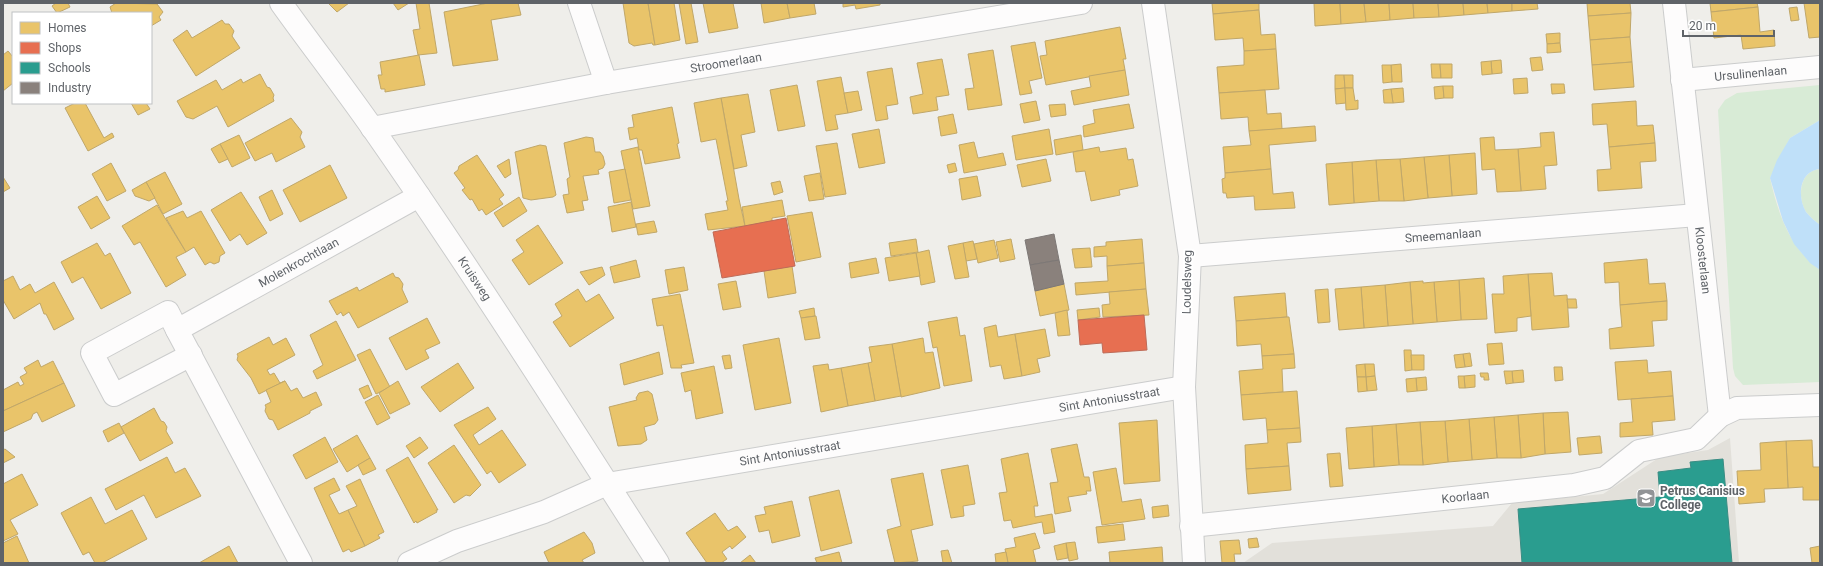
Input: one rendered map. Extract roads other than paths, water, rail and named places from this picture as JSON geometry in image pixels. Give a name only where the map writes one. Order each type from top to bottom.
[{"type":"street","name":"Kruisweg","points":[[281,3],[372,128],[419,196],[658,563]]},
{"type":"street","points":[[579,3],[606,83]]},
{"type":"street","name":"Stroomerlaan","points":[[372,128],[606,83],[1080,3]]},
{"type":"street","name":"Loudelsweg","points":[[1153,3],[1190,256],[1184,387],[1194,563]]},
{"type":"street","name":"Kloosterlaan","points":[[1674,3],[1720,416]]},
{"type":"street","name":"Ursulinenlaan","points":[[1682,80],[1820,67]]},
{"type":"street","name":"Molenkrochtlaan","points":[[178,330],[419,196]]},
{"type":"street","name":"Smeemanlaan","points":[[1190,256],[1697,215]]},
{"type":"street","points":[[191,355],[114,395],[92,353],[168,312],[178,330],[301,563]]},
{"type":"street","name":"Sint Antoniusstraat","points":[[409,563],[457,542],[544,512],[607,484],[1184,387]]},
{"type":"street","points":[[1720,416],[1737,408],[1820,405]]},
{"type":"street","name":"Koorlaan","points":[[1191,526],[1574,485],[1605,478],[1638,451],[1696,439],[1720,416]]},
{"type":"water","points":[[1820,120],[1820,169],[1808,174],[1804,180],[1801,199],[1806,212],[1820,225],[1820,270],[1810,263],[1794,244],[1783,221],[1770,178],[1777,160],[1790,138]]},
{"type":"place","name":"Petrus Canisius College","points":[[1646,498]]}]
